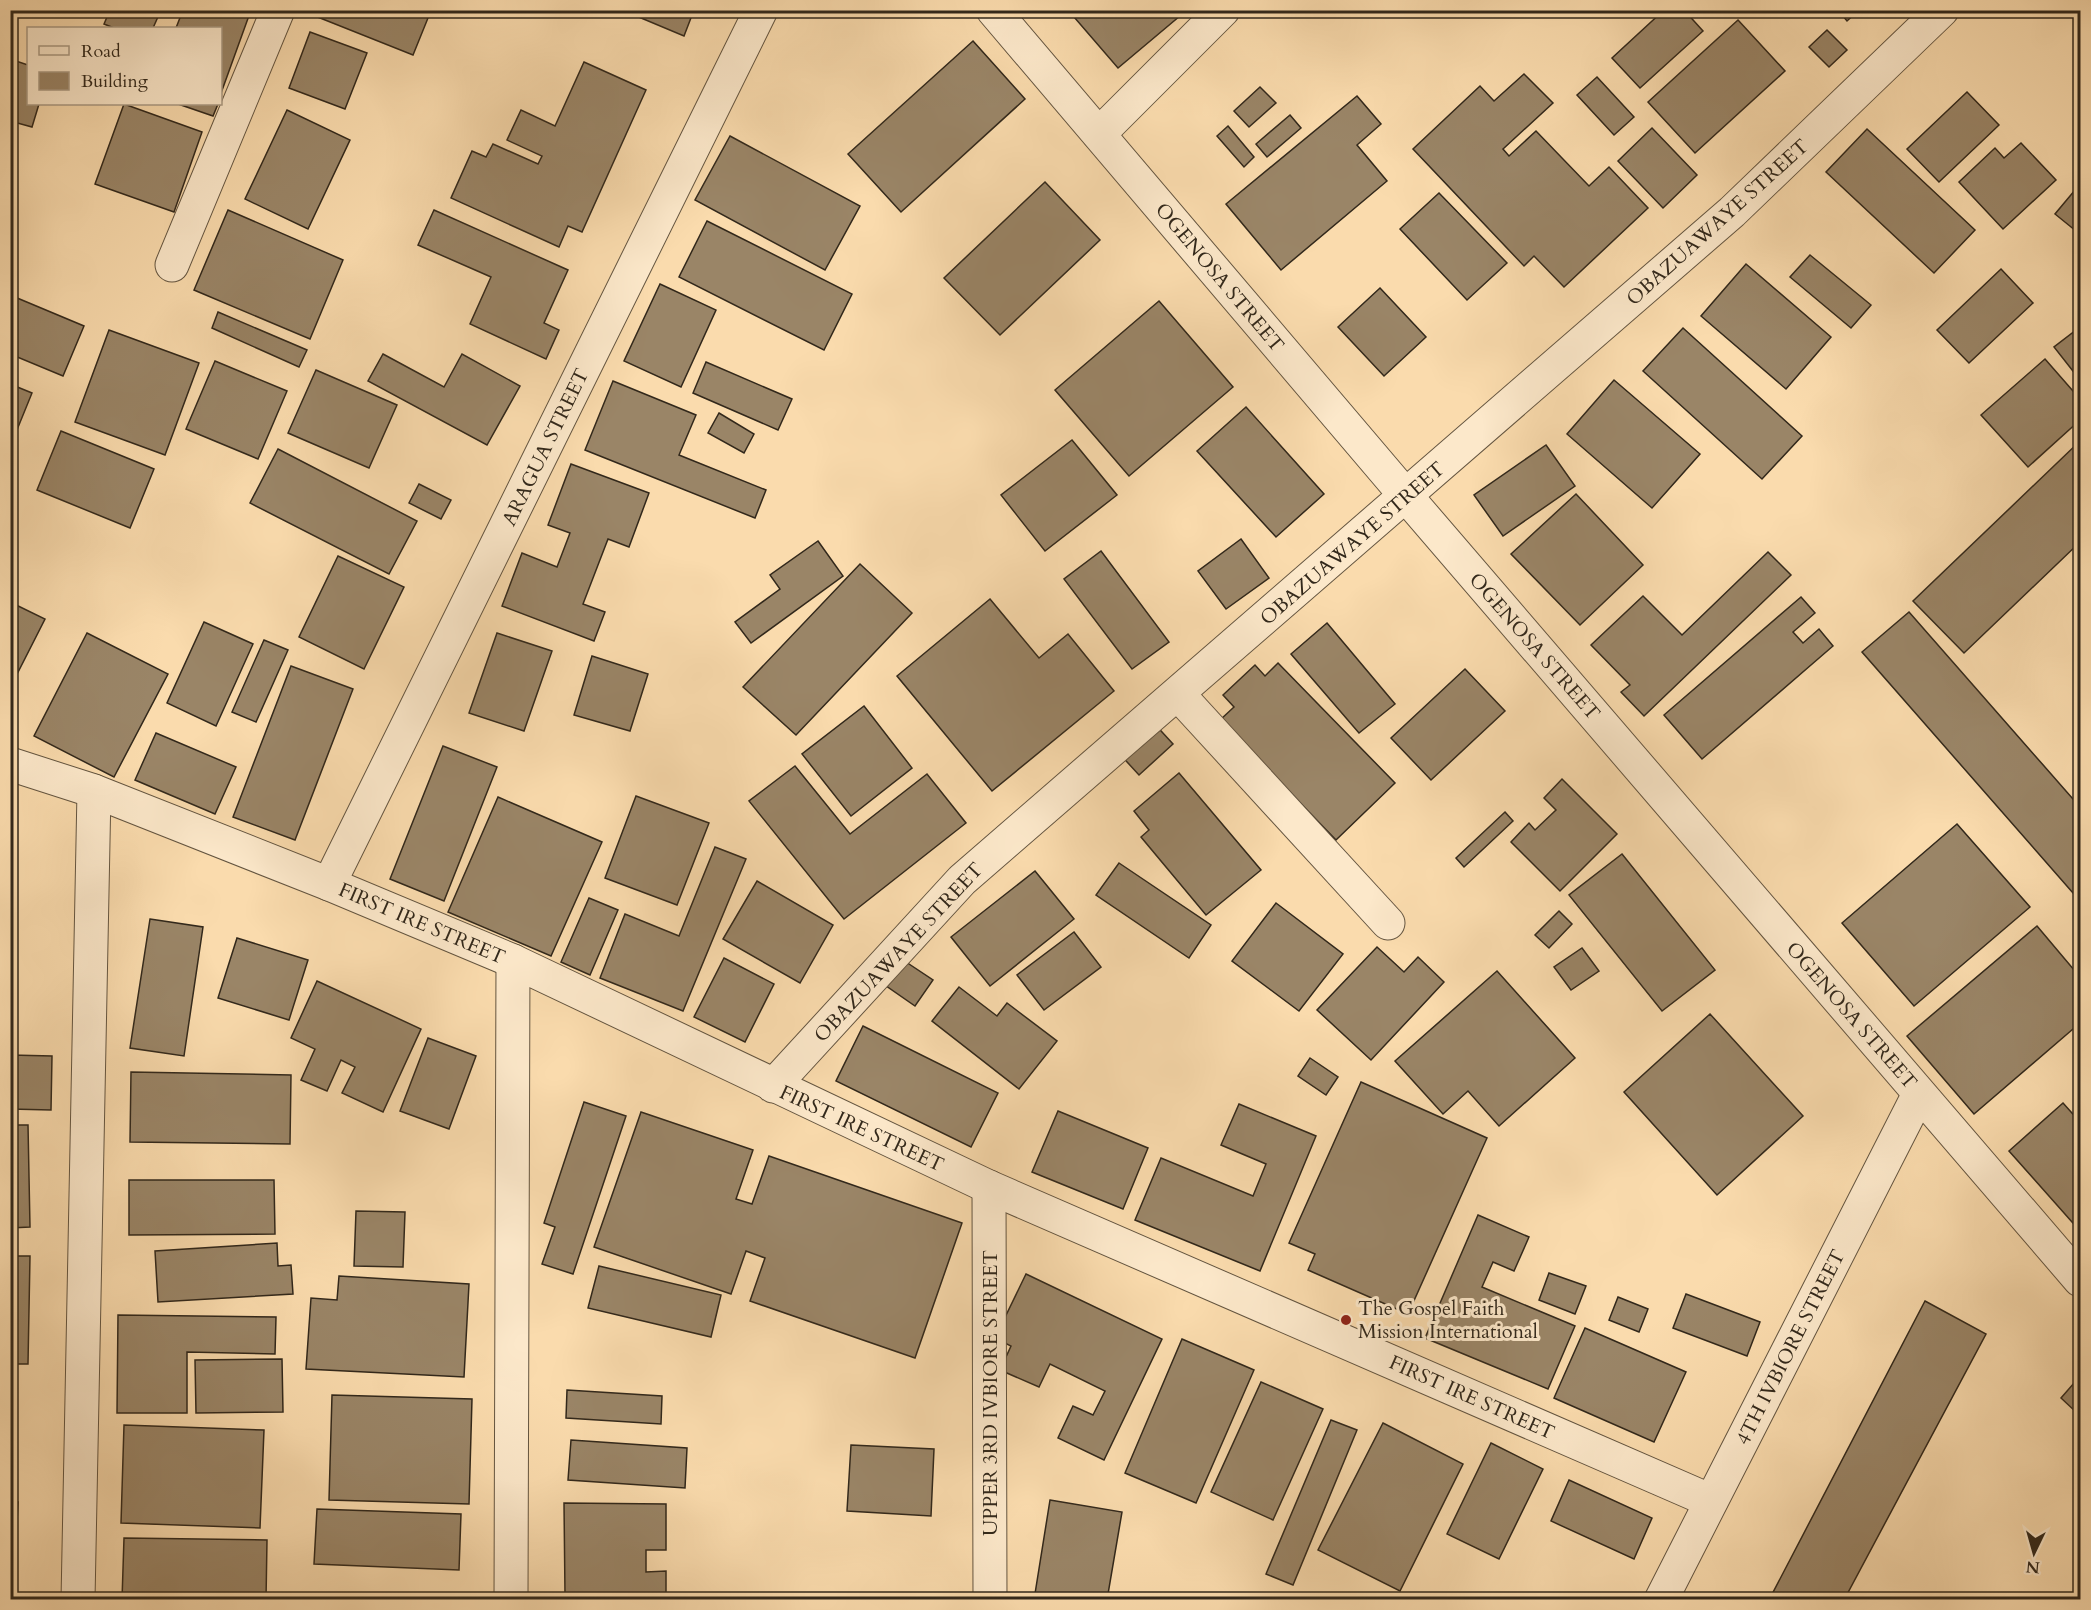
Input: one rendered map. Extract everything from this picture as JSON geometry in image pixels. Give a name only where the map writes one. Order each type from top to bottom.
[{"type":"street","points":[[172,265],[278,10]]},
{"type":"street","name":"ARAGUA STREET","points":[[329,884],[761,10]]},
{"type":"street","name":"OGENOSA STREET","points":[[993,10],[1406,496],[2080,1280]]},
{"type":"street","points":[[1099,134],[1223,10]]},
{"type":"street","name":"OBAZUAWAYE STREET","points":[[772,1086],[962,880],[1732,212],[1942,10]]},
{"type":"street","points":[[1178,694],[1388,923]]},
{"type":"street","name":"FIRST IRE STREET","points":[[10,764],[94,791],[329,884],[513,961],[772,1086],[989,1187],[1711,1501]]},
{"type":"street","points":[[78,1599],[94,791]]},
{"type":"street","points":[[511,1599],[513,961]]},
{"type":"street","name":"4TH IVBIORE STREET","points":[[1661,1599],[1919,1094]]},
{"type":"street","name":"UPPER 3RD IVBIORE STREET","points":[[989,1187],[990,1599]]},
{"type":"building","points":[[110,10],[161,10],[153,27],[112,27],[104,24]]},
{"type":"building","points":[[183,10],[251,10],[222,90],[222,27],[176,27]]},
{"type":"building","points":[[300,10],[409,10],[428,18],[413,55]]},
{"type":"building","points":[[622,10],[694,10],[684,36]]},
{"type":"building","points":[[1068,10],[1187,10],[1118,68]]},
{"type":"building","points":[[1664,10],[1684,10],[1703,31],[1640,88],[1612,58]]},
{"type":"building","points":[[1838,10],[1859,10],[1847,21]]},
{"type":"building","points":[[1738,20],[1785,71],[1695,153],[1648,102]]},
{"type":"building","points":[[1827,30],[1847,50],[1829,67],[1809,47]]},
{"type":"building","points":[[310,32],[367,53],[345,109],[289,88]]},
{"type":"building","points":[[973,41],[1025,99],[901,212],[848,154]]},
{"type":"building","points":[[10,59],[27,65],[27,105],[39,105],[32,127],[10,121]]},
{"type":"building","points":[[584,62],[646,90],[582,232],[568,226],[559,247],[451,198],[472,151],[486,157],[493,144],[538,164],[542,156],[507,140],[521,110],[555,126]]},
{"type":"building","points":[[1524,74],[1553,103],[1503,149],[1509,156],[1536,131],[1589,186],[1609,167],[1648,208],[1564,287],[1534,256],[1524,266],[1413,149],[1480,86],[1494,101]]},
{"type":"building","points":[[1597,77],[1634,117],[1614,135],[1577,95]]},
{"type":"building","points":[[1260,87],[1276,103],[1249,127],[1234,111]]},
{"type":"building","points":[[1967,92],[1999,125],[1939,182],[1907,149]]},
{"type":"building","points":[[1357,96],[1381,124],[1357,145],[1387,181],[1281,270],[1226,204]]},
{"type":"building","points":[[124,105],[202,132],[174,212],[95,184]]},
{"type":"building","points":[[181,105],[218,105],[213,116]]},
{"type":"building","points":[[287,110],[350,140],[308,229],[245,199]]},
{"type":"building","points":[[1290,115],[1301,128],[1267,157],[1256,144]]},
{"type":"building","points":[[1228,126],[1254,157],[1244,167],[1217,136]]},
{"type":"building","points":[[1652,128],[1697,175],[1663,208],[1618,161]]},
{"type":"building","points":[[1867,129],[1975,230],[1934,273],[1826,172]]},
{"type":"building","points":[[730,136],[860,206],[825,270],[695,200]]},
{"type":"building","points":[[2021,143],[2056,180],[2003,229],[1959,182],[1995,148],[2004,158]]},
{"type":"building","points":[[1045,182],[1100,240],[1000,335],[944,278]]},
{"type":"building","points":[[2080,184],[2080,226],[2076,231],[2055,214]]},
{"type":"building","points":[[1439,193],[1507,263],[1467,300],[1400,229]]},
{"type":"building","points":[[228,210],[343,260],[310,339],[194,290]]},
{"type":"building","points":[[434,210],[568,270],[544,323],[559,330],[546,359],[470,324],[491,277],[418,245]]},
{"type":"building","points":[[707,221],[852,294],[824,350],[679,277]]},
{"type":"building","points":[[1810,255],[1871,305],[1851,328],[1790,277]]},
{"type":"building","points":[[1746,264],[1831,337],[1786,389],[1701,316]]},
{"type":"building","points":[[2001,269],[2033,303],[1969,363],[1937,330]]},
{"type":"building","points":[[660,284],[716,310],[681,387],[624,361]]},
{"type":"building","points":[[1380,288],[1426,337],[1384,376],[1338,327]]},
{"type":"building","points":[[10,295],[84,326],[63,376],[10,354]]},
{"type":"building","points":[[1159,301],[1233,387],[1129,476],[1055,390]]},
{"type":"building","points":[[218,312],[307,350],[299,367],[212,328]]},
{"type":"building","points":[[2080,327],[2080,380],[2054,347]]},
{"type":"building","points":[[1683,328],[1802,436],[1762,479],[1643,371]]},
{"type":"building","points":[[109,330],[199,363],[165,455],[75,422]]},
{"type":"building","points":[[383,354],[444,387],[462,354],[520,386],[487,445],[368,381]]},
{"type":"building","points":[[2045,359],[2080,399],[2080,420],[2028,467],[1981,415]]},
{"type":"building","points":[[215,361],[287,391],[258,459],[186,429]]},
{"type":"building","points":[[706,362],[792,399],[778,430],[693,393]]},
{"type":"building","points":[[316,370],[397,405],[369,468],[288,433]]},
{"type":"building","points":[[1614,380],[1700,454],[1652,508],[1567,434]]},
{"type":"building","points":[[613,381],[696,415],[679,455],[766,490],[755,518],[585,450]]},
{"type":"building","points":[[10,384],[32,393],[10,447]]},
{"type":"building","points":[[1246,407],[1324,494],[1276,537],[1197,451]]},
{"type":"building","points":[[719,413],[754,434],[744,453],[708,433]]},
{"type":"building","points":[[61,431],[154,469],[130,528],[37,490]]},
{"type":"building","points":[[1072,440],[1117,495],[1045,551],[1001,495]]},
{"type":"building","points":[[2080,441],[2080,542],[1964,653],[1913,601]]},
{"type":"building","points":[[1546,445],[1575,486],[1503,536],[1474,495]]},
{"type":"building","points":[[278,449],[417,521],[389,574],[250,503]]},
{"type":"building","points":[[571,464],[649,493],[629,547],[608,539],[583,604],[605,612],[594,641],[502,606],[522,553],[557,567],[570,533],[548,525]]},
{"type":"building","points":[[419,484],[451,500],[441,519],[409,503]]},
{"type":"building","points":[[1576,494],[1643,565],[1580,625],[1511,554]]},
{"type":"building","points":[[1241,539],[1269,578],[1226,609],[1198,571]]},
{"type":"building","points":[[818,541],[843,576],[751,643],[735,622],[780,589],[770,575]]},
{"type":"building","points":[[1101,551],[1169,642],[1132,669],[1064,579]]},
{"type":"building","points":[[1768,552],[1791,575],[1644,716],[1621,692],[1630,685],[1591,645],[1643,596],[1682,635]]},
{"type":"building","points":[[338,556],[404,587],[364,669],[299,637]]},
{"type":"building","points":[[860,564],[912,613],[796,735],[743,687]]},
{"type":"building","points":[[1801,597],[1815,613],[1793,632],[1803,643],[1819,629],[1833,646],[1702,759],[1664,715]]},
{"type":"building","points":[[990,599],[1039,658],[1068,634],[1114,691],[992,791],[897,676]]},
{"type":"building","points":[[10,602],[45,619],[10,688]]},
{"type":"building","points":[[1909,612],[2080,807],[2080,901],[1862,652]]},
{"type":"building","points":[[204,622],[253,644],[216,726],[167,703]]},
{"type":"building","points":[[1327,623],[1395,704],[1359,733],[1291,654]]},
{"type":"building","points":[[87,633],[168,674],[114,777],[34,736]]},
{"type":"building","points":[[497,633],[552,651],[524,731],[469,713]]},
{"type":"building","points":[[264,640],[288,650],[256,722],[232,712]]},
{"type":"building","points":[[592,656],[648,674],[630,731],[574,715]]},
{"type":"building","points":[[1278,663],[1395,783],[1336,840],[1220,720],[1234,707],[1223,695],[1255,665],[1265,676]]},
{"type":"building","points":[[291,666],[353,689],[295,840],[233,817]]},
{"type":"building","points":[[1465,669],[1505,711],[1431,780],[1391,738]]},
{"type":"building","points":[[864,706],[912,768],[851,816],[802,754]]},
{"type":"building","points":[[1151,720],[1173,744],[1139,775],[1117,751]]},
{"type":"building","points":[[156,733],[236,767],[215,814],[135,780]]},
{"type":"building","points":[[443,746],[497,767],[444,901],[390,879]]},
{"type":"building","points":[[795,766],[850,834],[927,774],[966,823],[844,919],[749,801]]},
{"type":"building","points":[[1179,773],[1261,870],[1206,915],[1141,837],[1149,830],[1134,811]]},
{"type":"building","points":[[1562,779],[1617,834],[1560,891],[1511,842],[1529,823],[1535,830],[1556,810],[1544,798]]},
{"type":"building","points":[[636,796],[709,823],[677,905],[605,878]]},
{"type":"building","points":[[498,797],[602,842],[551,956],[448,912]]},
{"type":"building","points":[[1505,812],[1513,821],[1464,867],[1456,858]]},
{"type":"building","points":[[1957,824],[2030,907],[1914,1006],[1842,923]]},
{"type":"building","points":[[715,847],[746,859],[683,1011],[600,978],[625,914],[679,936]]},
{"type":"building","points":[[1622,854],[1715,970],[1662,1011],[1569,895]]},
{"type":"building","points":[[1119,863],[1211,925],[1189,958],[1096,895]]},
{"type":"building","points":[[1035,871],[1074,919],[990,986],[951,937]]},
{"type":"building","points":[[757,881],[833,925],[800,983],[723,939]]},
{"type":"building","points":[[589,898],[618,910],[590,975],[561,962]]},
{"type":"building","points":[[1276,903],[1343,954],[1299,1011],[1232,961]]},
{"type":"building","points":[[1559,911],[1572,924],[1549,948],[1535,935]]},
{"type":"building","points":[[150,919],[203,927],[184,1056],[130,1048]]},
{"type":"building","points":[[2037,926],[2080,977],[2080,1023],[1974,1114],[1907,1036]]},
{"type":"building","points":[[1074,932],[1101,967],[1044,1010],[1017,975]]},
{"type":"building","points":[[237,938],[308,960],[289,1020],[218,998]]},
{"type":"building","points":[[1377,947],[1404,972],[1418,957],[1444,982],[1371,1060],[1317,1010]]},
{"type":"building","points":[[1582,948],[1599,971],[1571,990],[1554,967]]},
{"type":"building","points":[[724,958],[774,984],[745,1042],[694,1017]]},
{"type":"building","points":[[900,958],[933,980],[915,1006],[882,983]]},
{"type":"building","points":[[1497,971],[1575,1058],[1499,1126],[1468,1091],[1443,1114],[1395,1061]]},
{"type":"building","points":[[317,981],[421,1029],[383,1112],[342,1093],[355,1067],[341,1060],[327,1091],[301,1080],[315,1049],[291,1038]]},
{"type":"building","points":[[959,987],[997,1016],[1007,1003],[1057,1041],[1019,1089],[932,1021]]},
{"type":"building","points":[[1710,1014],[1803,1116],[1717,1195],[1624,1092]]},
{"type":"building","points":[[863,1026],[998,1093],[971,1147],[836,1081]]},
{"type":"building","points":[[428,1038],[476,1056],[449,1129],[400,1111]]},
{"type":"building","points":[[10,1055],[52,1056],[51,1110],[10,1109]]},
{"type":"building","points":[[1310,1058],[1338,1077],[1326,1095],[1298,1076]]},
{"type":"building","points":[[131,1072],[291,1075],[290,1144],[130,1142]]},
{"type":"building","points":[[1361,1082],[1487,1138],[1408,1314],[1308,1270],[1315,1254],[1289,1243]]},
{"type":"building","points":[[584,1102],[626,1116],[573,1274],[542,1264],[555,1227],[544,1223]]},
{"type":"building","points":[[2063,1103],[2080,1122],[2080,1231],[2009,1151]]},
{"type":"building","points":[[1239,1104],[1316,1136],[1260,1271],[1135,1220],[1161,1158],[1253,1196],[1266,1164],[1221,1145]]},
{"type":"building","points":[[1058,1111],[1148,1148],[1123,1209],[1032,1172]]},
{"type":"building","points":[[641,1112],[753,1150],[736,1199],[752,1204],[769,1156],[962,1223],[915,1358],[750,1301],[765,1258],[746,1251],[731,1294],[594,1247]]},
{"type":"building","points":[[10,1125],[28,1125],[30,1227],[10,1228]]},
{"type":"building","points":[[129,1180],[274,1180],[275,1234],[129,1235]]},
{"type":"building","points":[[356,1211],[405,1212],[403,1267],[354,1266]]},
{"type":"building","points":[[1478,1215],[1529,1237],[1514,1271],[1493,1262],[1482,1287],[1575,1326],[1548,1389],[1425,1338]]},
{"type":"building","points":[[277,1243],[278,1266],[291,1265],[293,1294],[158,1302],[155,1251]]},
{"type":"building","points":[[10,1256],[30,1256],[28,1364],[10,1364]]},
{"type":"building","points":[[599,1266],[721,1295],[711,1337],[588,1308]]},
{"type":"building","points":[[1549,1273],[1586,1286],[1575,1314],[1539,1300]]},
{"type":"building","points":[[1026,1274],[1162,1339],[1104,1460],[1058,1438],[1073,1406],[1093,1415],[1105,1391],[1050,1364],[1039,1387],[1000,1370],[1011,1346],[995,1338]]},
{"type":"building","points":[[339,1276],[469,1284],[464,1377],[306,1369],[311,1298],[337,1300]]},
{"type":"building","points":[[1686,1294],[1760,1322],[1747,1356],[1673,1328]]},
{"type":"building","points":[[1618,1297],[1648,1309],[1639,1332],[1609,1320]]},
{"type":"building","points":[[1925,1301],[1986,1334],[1844,1600],[1769,1600]]},
{"type":"building","points":[[118,1315],[276,1317],[275,1354],[187,1352],[187,1413],[117,1413]]},
{"type":"building","points":[[1585,1328],[1686,1372],[1654,1442],[1554,1398]]},
{"type":"building","points":[[1182,1339],[1254,1370],[1196,1503],[1125,1473]]},
{"type":"building","points":[[282,1359],[283,1412],[196,1413],[195,1360]]},
{"type":"building","points":[[1261,1382],[1323,1409],[1273,1520],[1211,1492]]},
{"type":"building","points":[[2074,1383],[2080,1389],[2080,1409],[2077,1413],[2061,1398]]},
{"type":"building","points":[[567,1390],[662,1396],[661,1424],[566,1418]]},
{"type":"building","points":[[332,1395],[472,1399],[469,1504],[329,1500]]},
{"type":"building","points":[[1331,1420],[1357,1430],[1293,1585],[1266,1574]]},
{"type":"building","points":[[1383,1423],[1463,1464],[1400,1591],[1318,1550]]},
{"type":"building","points":[[124,1425],[264,1430],[260,1528],[121,1523]]},
{"type":"building","points":[[571,1440],[687,1448],[685,1488],[568,1480]]},
{"type":"building","points":[[1491,1443],[1543,1469],[1499,1559],[1447,1534]]},
{"type":"building","points":[[851,1445],[934,1449],[931,1516],[847,1511]]},
{"type":"building","points":[[1569,1480],[1652,1518],[1634,1559],[1551,1521]]},
{"type":"building","points":[[1050,1500],[1122,1512],[1107,1600],[1034,1600]]},
{"type":"building","points":[[10,1502],[18,1502],[14,1581],[10,1581]]},
{"type":"building","points":[[564,1503],[666,1504],[666,1550],[646,1550],[646,1572],[666,1571],[666,1596],[565,1595]]},
{"type":"building","points":[[317,1509],[461,1514],[459,1570],[314,1564]]},
{"type":"building","points":[[124,1538],[267,1540],[266,1600],[122,1600]]},
{"type":"building","points":[[10,1594],[36,1595],[36,1600],[10,1600]]},
{"type":"building","points":[[267,1596],[301,1597],[301,1600],[267,1600]]},
{"type":"building","points":[[918,1597],[918,1600],[733,1600],[733,1598]]},
{"type":"place","name":"The Gospel Faith Mission International","points":[[1346,1320]]}]
